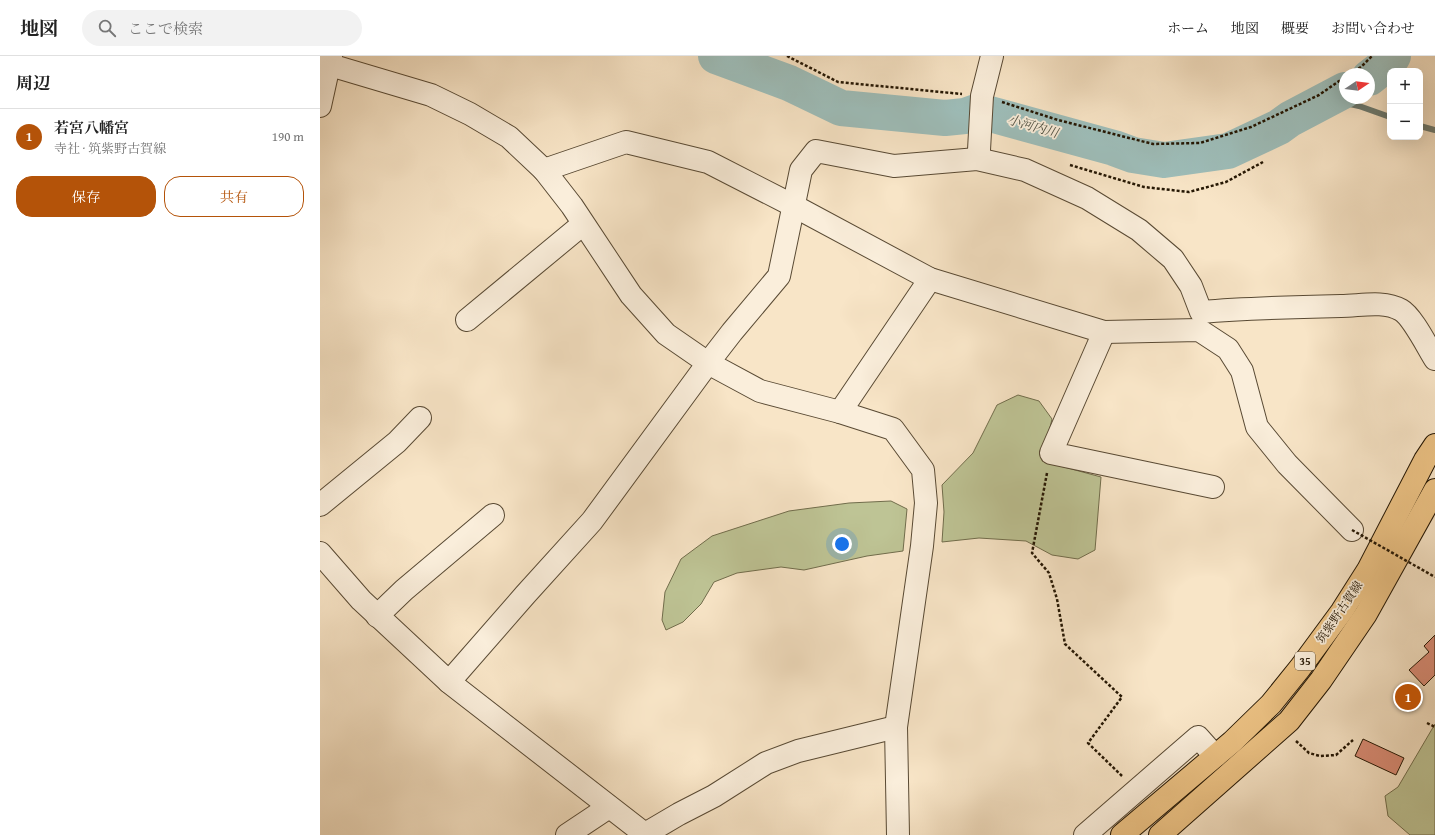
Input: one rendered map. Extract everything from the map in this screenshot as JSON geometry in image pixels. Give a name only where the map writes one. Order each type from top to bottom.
[{"type":"main road","name":"筑紫野古賀線","points":[[1122,835],[1215,756],[1271,704],[1300,668],[1342,612],[1368,570],[1425,460],[1435,445]]},
{"type":"main road","name":"筑紫野古賀線","points":[[1160,835],[1289,721],[1321,680],[1366,614],[1435,490]]},
{"type":"street","points":[[978,155],[982,96],[992,56]]},
{"type":"street","points":[[320,106],[330,61],[431,95],[470,114],[509,138],[544,170],[572,206],[631,295],[666,334],[708,363],[760,391],[840,412],[893,429],[923,470],[926,503],[922,546],[896,727],[898,835]]},
{"type":"street","points":[[544,170],[626,142],[708,162],[930,279],[1104,332],[1200,321],[1256,308],[1355,306],[1379,304],[1402,310],[1417,328],[1435,359]]},
{"type":"street","points":[[449,682],[592,521],[708,363],[779,276],[801,170],[816,151],[894,166],[978,155],[1025,170],[1087,198],[1139,230],[1173,260],[1191,286],[1200,321],[1228,349],[1242,371],[1257,427],[1287,464],[1352,530]]},
{"type":"street","points":[[467,320],[583,224]]},
{"type":"street","points":[[840,412],[930,279]]},
{"type":"street","points":[[1104,332],[1051,453],[1213,487]]},
{"type":"street","points":[[320,505],[397,442],[420,418]]},
{"type":"street","points":[[377,616],[404,590],[492,515]]},
{"type":"street","points":[[320,553],[360,600],[449,682],[645,835],[679,814],[714,796],[766,763],[798,751],[896,727]]},
{"type":"street","points":[[1085,835],[1198,736],[1215,756]]},
{"type":"street","points":[[567,835],[608,807]]},
{"type":"path","points":[[787,56],[838,82],[982,96],[1058,120],[1153,144],[1200,143],[1251,127],[1319,95],[1339,81]]},
{"type":"path","points":[[1359,68],[1372,56]]},
{"type":"path","points":[[1067,165],[1144,187],[1189,192],[1226,182],[1262,162]]},
{"type":"path","points":[[1051,453],[1032,553],[1049,573],[1057,599],[1065,644],[1122,696],[1088,743],[1137,791]]},
{"type":"path","points":[[1352,530],[1435,577]]},
{"type":"path","points":[[1427,723],[1435,727]]},
{"type":"path","points":[[1296,741],[1309,753],[1320,756],[1336,755],[1353,740]]},
{"type":"green space","points":[[1018,395],[1039,401],[1052,419],[1042,461],[1101,477],[1095,550],[1078,559],[1052,555],[1026,541],[979,538],[942,542],[944,512],[942,485],[973,453],[997,405]]},
{"type":"green space","points":[[891,501],[907,509],[903,551],[867,556],[804,570],[781,567],[737,573],[714,582],[701,604],[683,622],[666,630],[662,620],[665,592],[681,559],[712,536],[789,511],[849,503]]},
{"type":"green space","points":[[1435,724],[1435,835],[1410,835],[1388,816],[1385,796],[1398,787]]},
{"type":"building","points":[[1435,635],[1435,675],[1424,686],[1409,670],[1429,652],[1424,646]]},
{"type":"building","points":[[1363,739],[1404,758],[1396,775],[1355,756]]},
{"type":"waterway","name":"小河内川","points":[[716,56],[789,83],[841,108],[945,118],[965,116],[979,111],[1114,148],[1133,155],[1164,160],[1228,151],[1279,127],[1290,119],[1339,93]]},
{"type":"waterway","name":"小河内川","points":[[1375,73],[1388,63],[1393,56]]},
{"type":"waterway","points":[[1328,99],[1359,106],[1387,116]]},
{"type":"waterway","points":[[1423,127],[1435,130]]},
{"type":"place","name":"若宮八幡宮","points":[[1408,697]]}]
